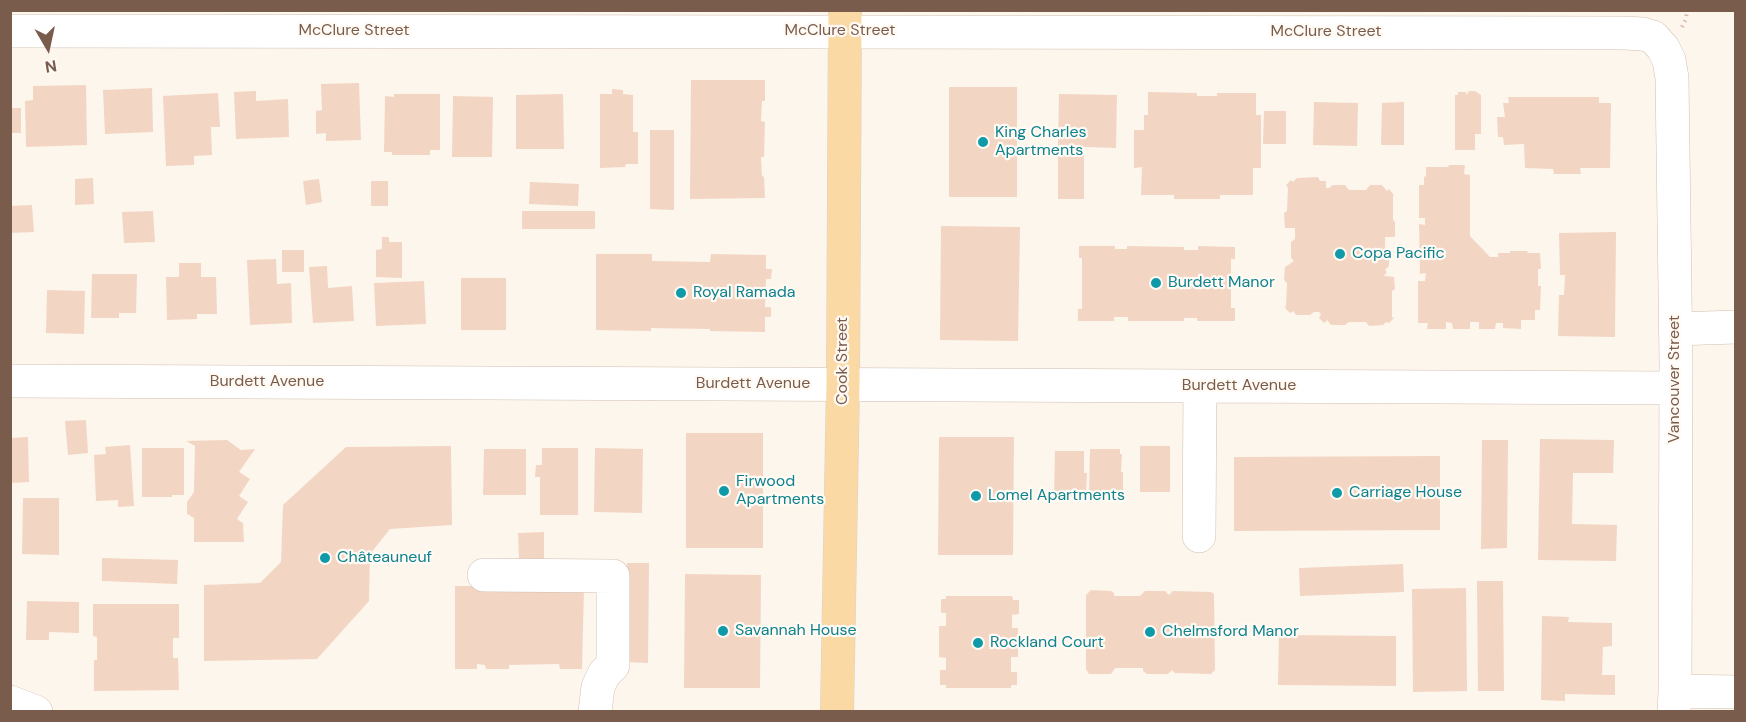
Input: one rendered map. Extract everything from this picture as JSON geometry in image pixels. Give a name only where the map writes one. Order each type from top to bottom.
[{"type":"main road","name":"Cook Street","points":[[837,711],[843,384],[845,21]]},
{"type":"street","name":"McClure Street","points":[[10,31],[618,21],[845,21],[1624,33],[1653,37],[1663,48]]},
{"type":"street","name":"Vancouver Street","points":[[1663,48],[1669,60],[1672,78],[1676,388],[1674,701]]},
{"type":"street","points":[[1675,328],[1736,327]]},
{"type":"street","name":"Burdett Avenue","points":[[10,381],[1676,388]]},
{"type":"street","points":[[1199,536],[1200,386]]},
{"type":"street","points":[[484,575],[613,576],[613,665],[604,675],[598,687],[595,711]]},
{"type":"street","points":[[1674,701],[1736,692]]},
{"type":"street","points":[[10,702],[36,711]]},
{"type":"building","points":[[691,80],[765,80],[765,101],[762,101],[761,121],[765,122],[764,157],[761,157],[765,198],[690,199]]},
{"type":"building","points":[[359,83],[361,140],[326,141],[326,133],[316,134],[316,111],[322,110],[321,84]]},
{"type":"building","points":[[86,85],[87,145],[26,147],[25,101],[33,100],[33,86]]},
{"type":"building","name":"King Charles Apartments","points":[[949,87],[1017,87],[1017,197],[949,197]]},
{"type":"building","points":[[152,88],[153,132],[105,134],[103,90]]},
{"type":"building","points":[[612,89],[623,90],[623,94],[633,95],[633,132],[638,132],[638,164],[600,168],[600,94],[612,94]]},
{"type":"building","points":[[256,91],[256,101],[288,99],[289,137],[236,139],[234,92]]},
{"type":"building","points":[[1469,91],[1475,91],[1481,95],[1481,134],[1475,134],[1475,150],[1455,150],[1455,95],[1458,95],[1458,92],[1466,92],[1466,95]]},
{"type":"building","points":[[1148,92],[1197,93],[1197,96],[1217,96],[1217,93],[1256,93],[1256,115],[1261,115],[1261,168],[1253,168],[1253,195],[1220,195],[1220,199],[1174,199],[1174,195],[1141,195],[1142,167],[1134,168],[1134,130],[1144,130],[1144,115],[1148,115]]},
{"type":"building","points":[[218,93],[220,127],[211,127],[212,155],[194,156],[194,165],[166,166],[163,96]]},
{"type":"building","points":[[394,94],[440,94],[440,150],[430,150],[430,155],[392,155],[392,152],[384,152],[385,96],[394,97]]},
{"type":"building","points":[[563,94],[564,149],[516,149],[516,95]]},
{"type":"building","points":[[1059,94],[1117,95],[1116,148],[1058,146]]},
{"type":"building","points":[[453,96],[493,97],[492,157],[452,157]]},
{"type":"building","points":[[1508,97],[1599,97],[1599,103],[1611,103],[1610,168],[1580,168],[1581,174],[1554,174],[1553,169],[1525,168],[1524,144],[1504,145],[1503,137],[1498,137],[1497,117],[1505,117],[1503,103],[1509,103]]},
{"type":"building","points":[[1314,102],[1358,103],[1357,146],[1313,145]]},
{"type":"building","points":[[1404,102],[1404,145],[1381,145],[1382,103]]},
{"type":"building","points":[[10,108],[21,108],[21,133],[10,133]]},
{"type":"building","points":[[1264,111],[1286,111],[1286,144],[1263,144]]},
{"type":"building","points":[[650,130],[674,130],[674,210],[650,209]]},
{"type":"building","points":[[1058,151],[1084,151],[1084,199],[1058,199]]},
{"type":"building","points":[[1449,165],[1465,165],[1464,174],[1470,175],[1470,236],[1490,257],[1498,257],[1498,253],[1510,253],[1510,251],[1540,253],[1541,269],[1538,269],[1538,286],[1541,286],[1540,310],[1535,310],[1535,320],[1521,320],[1521,329],[1503,328],[1503,323],[1496,323],[1495,329],[1479,329],[1479,322],[1470,322],[1470,329],[1453,329],[1452,323],[1446,322],[1446,329],[1427,329],[1428,323],[1418,323],[1418,281],[1425,281],[1426,273],[1420,274],[1419,224],[1425,225],[1425,218],[1419,218],[1419,185],[1424,185],[1426,167],[1448,167]]},
{"type":"building","name":"Copa Pacific","points":[[1318,177],[1320,181],[1326,181],[1326,188],[1333,185],[1345,185],[1349,190],[1366,190],[1370,185],[1382,185],[1394,195],[1395,237],[1385,237],[1385,247],[1389,251],[1389,266],[1384,276],[1394,277],[1395,289],[1392,291],[1392,317],[1394,318],[1389,323],[1369,326],[1366,322],[1349,322],[1345,325],[1331,325],[1327,320],[1324,323],[1319,318],[1321,314],[1319,312],[1310,315],[1296,315],[1285,308],[1287,283],[1284,280],[1285,267],[1294,261],[1291,258],[1291,242],[1295,239],[1295,228],[1285,228],[1284,213],[1287,211],[1288,188],[1286,185],[1297,178]]},
{"type":"building","points":[[93,178],[94,204],[75,205],[75,179]]},
{"type":"building","points":[[319,179],[322,202],[306,205],[303,181]]},
{"type":"building","points":[[371,181],[388,181],[388,206],[371,206]]},
{"type":"building","points":[[530,182],[579,184],[578,206],[529,204]]},
{"type":"building","points":[[32,205],[34,232],[10,233],[10,206]]},
{"type":"building","points":[[153,211],[155,242],[124,243],[122,212]]},
{"type":"building","points":[[522,211],[595,211],[595,229],[522,229]]},
{"type":"building","points":[[941,226],[1020,227],[1018,341],[940,340]]},
{"type":"building","points":[[1616,232],[1615,337],[1558,336],[1559,295],[1564,295],[1565,275],[1560,275],[1559,233]]},
{"type":"building","points":[[382,237],[389,237],[389,242],[402,242],[402,278],[376,277],[376,250],[382,249]]},
{"type":"building","name":"Burdett Manor","points":[[1079,246],[1115,246],[1115,249],[1127,249],[1127,246],[1184,247],[1184,250],[1198,250],[1198,246],[1235,247],[1235,259],[1231,259],[1231,308],[1235,308],[1235,321],[1197,321],[1197,318],[1184,318],[1184,321],[1128,321],[1128,317],[1114,317],[1114,321],[1078,321],[1078,309],[1082,309],[1082,258],[1079,258]]},
{"type":"building","points":[[282,250],[304,250],[304,272],[282,272]]},
{"type":"building","name":"Royal Ramada","points":[[596,254],[652,254],[652,261],[710,262],[711,254],[766,255],[766,269],[772,269],[771,279],[766,279],[765,307],[771,307],[771,317],[765,317],[765,332],[651,328],[651,331],[596,330]]},
{"type":"building","points":[[276,259],[277,284],[291,283],[292,323],[250,325],[247,260]]},
{"type":"building","points":[[179,263],[201,263],[201,277],[216,277],[217,314],[197,314],[197,319],[167,320],[166,277],[179,277]]},
{"type":"building","points":[[327,266],[328,288],[352,286],[354,321],[313,323],[309,267]]},
{"type":"building","points":[[92,274],[137,274],[136,313],[119,313],[119,318],[91,318]]},
{"type":"building","points":[[461,278],[506,278],[506,330],[461,330]]},
{"type":"building","points":[[424,281],[426,324],[376,326],[374,283]]},
{"type":"building","points":[[47,290],[85,291],[84,334],[46,333]]},
{"type":"building","points":[[86,420],[88,453],[68,455],[65,421]]},
{"type":"building","name":"Firwood Apartments","points":[[686,433],[763,433],[763,548],[686,548]]},
{"type":"building","points":[[28,437],[29,482],[10,483],[10,438]]},
{"type":"building","name":"Lomel Apartments","points":[[939,437],[1014,437],[1013,555],[938,555]]},
{"type":"building","points":[[1540,439],[1614,440],[1613,473],[1573,473],[1572,524],[1617,525],[1616,561],[1538,560]]},
{"type":"building","points":[[227,440],[241,450],[255,449],[239,472],[250,479],[239,496],[248,502],[237,519],[243,523],[244,542],[194,542],[194,518],[187,514],[187,502],[194,492],[195,446],[186,441]]},
{"type":"building","points":[[1482,440],[1508,440],[1507,548],[1481,549]]},
{"type":"building","points":[[130,445],[134,506],[118,507],[118,500],[96,501],[94,455],[106,454],[105,447]]},
{"type":"building","name":"Châteauneuf","points":[[451,446],[452,525],[390,529],[370,554],[369,601],[317,659],[204,661],[204,585],[260,583],[281,562],[283,505],[346,447]]},
{"type":"building","points":[[1140,446],[1170,446],[1170,492],[1140,492]]},
{"type":"building","points":[[142,448],[184,448],[184,495],[142,497]]},
{"type":"building","points":[[542,448],[578,448],[578,515],[540,515],[540,477],[535,477],[536,465],[542,465]]},
{"type":"building","points":[[595,448],[643,449],[642,513],[594,512]]},
{"type":"building","points":[[484,449],[526,449],[526,495],[483,495]]},
{"type":"building","points":[[1090,449],[1120,449],[1123,497],[1089,497]]},
{"type":"building","points":[[1055,451],[1084,451],[1084,473],[1087,473],[1086,496],[1054,496]]},
{"type":"building","name":"Carriage House","points":[[1440,456],[1440,530],[1234,531],[1234,457]]},
{"type":"building","points":[[23,498],[59,498],[59,555],[22,554]]},
{"type":"building","points":[[544,532],[544,559],[519,559],[518,533]]},
{"type":"building","points":[[102,558],[178,560],[177,584],[102,581]]},
{"type":"building","points":[[627,563],[649,563],[648,663],[626,662]]},
{"type":"building","points":[[1403,564],[1404,592],[1300,596],[1299,568]]},
{"type":"building","name":"Savannah House","points":[[685,574],[761,575],[760,688],[684,688]]},
{"type":"building","points":[[1477,581],[1503,581],[1504,691],[1478,691]]},
{"type":"building","points":[[455,586],[475,586],[475,590],[560,591],[584,587],[582,669],[560,669],[559,664],[509,665],[509,669],[486,669],[485,665],[477,664],[477,669],[455,669]]},
{"type":"building","points":[[1466,588],[1467,691],[1413,692],[1412,589]]},
{"type":"building","name":"Chelmsford Manor","points":[[1091,590],[1111,591],[1114,596],[1140,596],[1145,591],[1165,591],[1169,595],[1173,591],[1211,592],[1214,594],[1215,670],[1211,674],[1175,673],[1172,670],[1168,674],[1147,674],[1143,668],[1115,668],[1111,674],[1089,674],[1086,669],[1086,595]]},
{"type":"building","name":"Rockland Court","points":[[946,596],[1012,596],[1013,600],[1019,600],[1019,614],[1012,615],[1012,628],[1018,628],[1018,657],[1011,657],[1011,672],[1017,672],[1017,685],[1011,685],[1011,688],[946,688],[946,685],[940,685],[940,670],[946,670],[946,658],[939,657],[939,626],[946,626],[946,613],[941,613],[941,599],[946,599]]},
{"type":"building","points":[[27,601],[79,602],[79,633],[49,632],[49,640],[26,640]]},
{"type":"building","points":[[93,604],[179,604],[179,638],[173,638],[173,658],[178,658],[179,690],[94,691],[97,637],[93,636]]},
{"type":"building","points":[[1542,616],[1569,617],[1568,622],[1612,623],[1612,646],[1603,647],[1602,675],[1615,675],[1615,695],[1565,694],[1565,701],[1541,700]]},
{"type":"building","points":[[1279,635],[1396,636],[1396,686],[1278,685]]},
{"type":"place","name":"King Charles Apartments","points":[[983,142]]},
{"type":"place","name":"Copa Pacific","points":[[1340,254]]},
{"type":"place","name":"Burdett Manor","points":[[1156,283]]},
{"type":"place","name":"Royal Ramada","points":[[681,293]]},
{"type":"place","name":"Firwood Apartments","points":[[724,491]]},
{"type":"place","name":"Carriage House","points":[[1337,493]]},
{"type":"place","name":"Lomel Apartments","points":[[976,496]]},
{"type":"place","name":"Châteauneuf","points":[[325,558]]},
{"type":"place","name":"Savannah House","points":[[723,631]]},
{"type":"place","name":"Chelmsford Manor","points":[[1150,632]]},
{"type":"place","name":"Rockland Court","points":[[978,643]]}]
